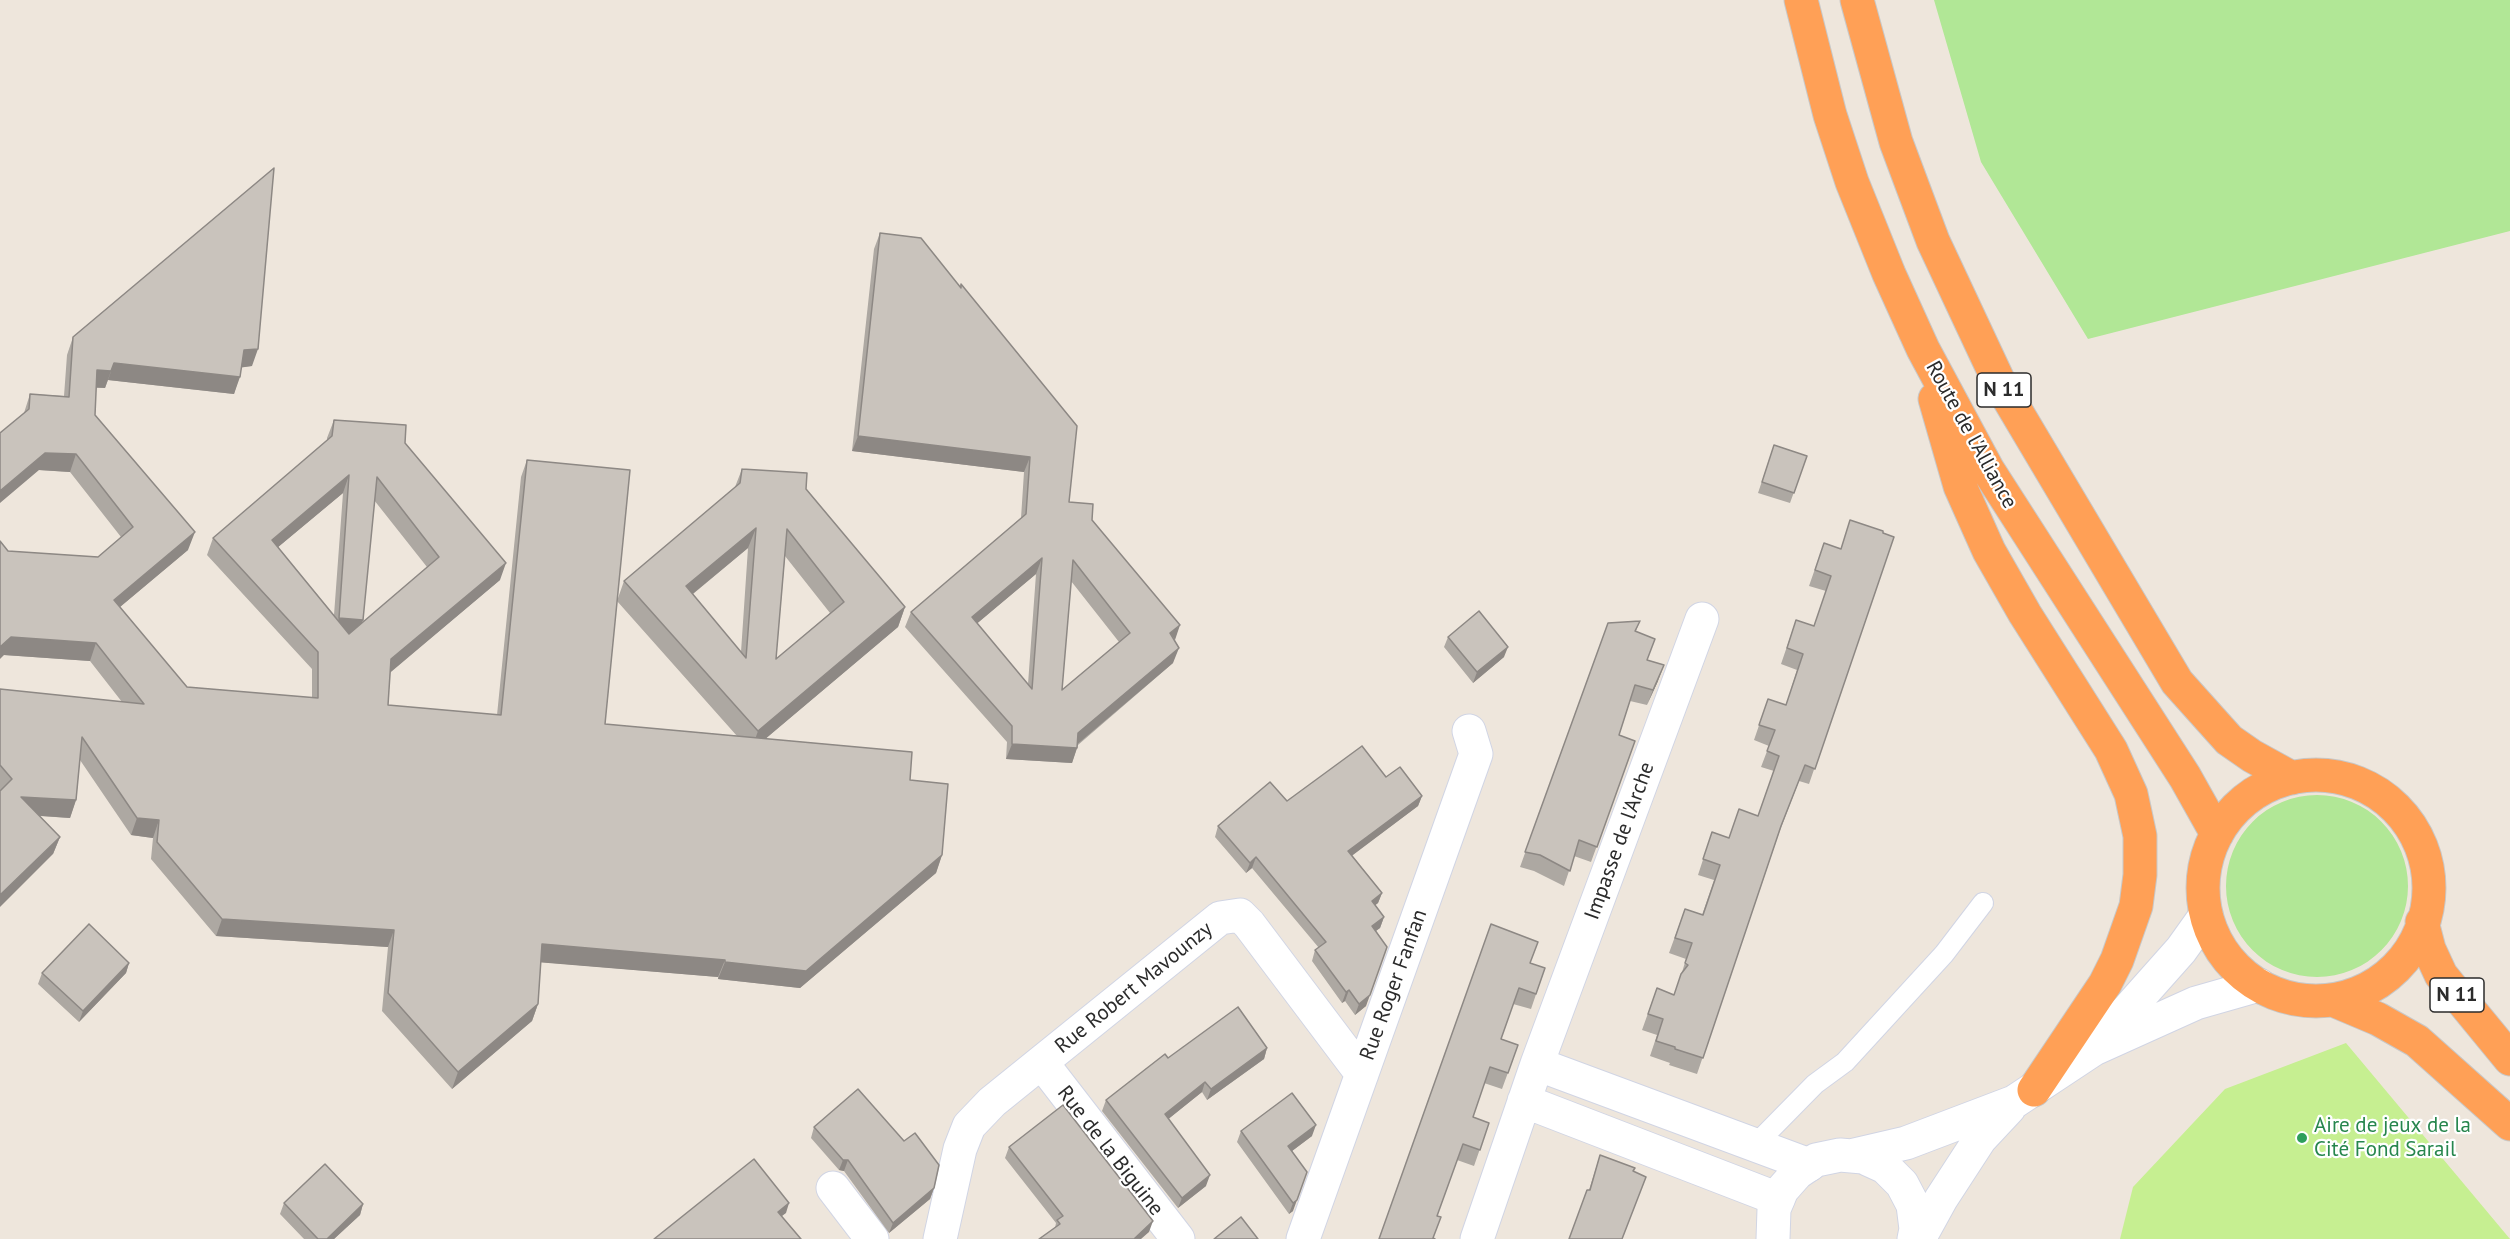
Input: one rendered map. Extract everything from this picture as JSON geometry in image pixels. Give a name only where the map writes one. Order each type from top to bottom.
[{"type":"highway","name":"Route de l'Alliance","points":[[1801,0],[1830,115],[1852,182],[1889,274],[1923,349],[1988,470],[2185,777],[2217,834]]},
{"type":"highway","name":"N 11","points":[[1857,0],[1896,142],[1912,186],[1933,241],[2000,384],[2177,682],[2229,740],[2252,756],[2292,778]]},
{"type":"highway","points":[[1923,349],[1944,434],[1973,517],[1989,552],[2020,605],[2111,750],[2131,794],[2140,836],[2141,854],[2136,906],[2117,960],[2081,1022],[2024,1096]]},
{"type":"highway","points":[[2308,775],[2337,776],[2365,785],[2389,801],[2408,822],[2422,848],[2428,875],[2427,904],[2420,932],[2405,956],[2385,977],[2360,992],[2333,1000],[2306,1000],[2278,995],[2259,986],[2232,964],[2216,941],[2206,915],[2202,888],[2206,860],[2217,834],[2233,811],[2255,793],[2292,778],[2308,775]]},
{"type":"highway","name":"N 11","points":[[2422,922],[2429,949],[2441,975],[2510,1059]]},
{"type":"highway","points":[[2333,1000],[2378,1019],[2417,1041],[2510,1124]]},
{"type":"street","name":"Impasse de l'Arche","points":[[1477,1239],[1537,1064],[1702,619]]},
{"type":"street","name":"Rue Roger Fanfan","points":[[1303,1239],[1476,754],[1469,731]]},
{"type":"street","name":"Rue Robert Mavounzy","points":[[940,1239],[960,1149],[969,1126],[992,1102],[1220,918],[1240,915],[1249,924],[1362,1074]]},
{"type":"street","points":[[2094,1048],[2181,950],[2206,915]]},
{"type":"street","points":[[1919,1239],[1980,1138],[2024,1096],[2094,1048],[2196,1003],[2259,986]]},
{"type":"street","name":"Rue de la Biguine","points":[[1042,1063],[1178,1239]]},
{"type":"street","points":[[1537,1064],[1809,1165]]},
{"type":"street","points":[[1850,1156],[1906,1143],[2024,1096]]},
{"type":"street","points":[[1524,1101],[1778,1199]]},
{"type":"street","points":[[1716,1175],[1748,1142]]},
{"type":"street","points":[[1773,1239],[1774,1209],[1782,1190],[1816,1160],[1839,1155],[1863,1157],[1885,1167],[1902,1184],[1913,1205],[1916,1229],[1914,1239]]},
{"type":"street","points":[[833,1188],[872,1239]]},
{"type":"lane","points":[[1748,1142],[1815,1084],[1845,1062],[1944,954],[1983,903]]},
{"type":"green space","points":[[1934,0],[2510,0],[2510,231],[2088,339],[1981,162]]},
{"type":"green space","points":[[2317,795],[2352,802],[2368,810],[2381,822],[2393,835],[2401,851],[2408,886],[2401,921],[2393,937],[2381,950],[2368,962],[2352,970],[2317,977],[2282,970],[2266,962],[2253,950],[2241,937],[2233,921],[2226,886],[2233,851],[2241,835],[2253,822],[2266,810],[2282,802]]},
{"type":"green space","name":"Aire de jeux de la Cité Fond Sarail","points":[[2346,1043],[2510,1239],[2120,1239],[2133,1187],[2225,1089]]},
{"type":"building","points":[[274,168],[258,349],[244,350],[240,377],[114,363],[111,371],[97,370],[95,415],[195,532],[114,600],[187,687],[318,698],[318,652],[213,538],[332,436],[334,420],[406,425],[405,443],[506,563],[391,659],[388,705],[501,715],[527,460],[630,470],[605,724],[912,752],[910,780],[948,784],[942,855],[806,971],[725,962],[725,960],[542,944],[538,1004],[458,1072],[388,993],[394,930],[222,919],[157,842],[159,820],[137,818],[82,737],[76,800],[21,797],[60,837],[0,895],[0,791],[12,779],[0,765],[0,689],[144,704],[96,643],[11,637],[0,647],[0,541],[8,551],[98,557],[133,527],[76,454],[45,453],[0,491],[0,433],[29,409],[30,394],[69,397],[73,337]],"holes":[[[349,475],[339,618],[363,620],[377,477],[439,557],[349,634],[272,540]]]},
{"type":"building","points":[[880,233],[921,238],[1077,426],[1069,502],[1093,504],[1092,520],[1180,625],[1170,633],[1179,648],[1078,733],[1077,748],[1012,744],[1012,726],[911,612],[1026,514],[1030,457],[858,436]],"holes":[[[1042,558],[1032,689],[972,617]],[[1073,560],[1130,633],[1062,690]]]},
{"type":"building","points":[[1774,445],[1807,456],[1794,493],[1762,482]]},
{"type":"building","points":[[742,469],[807,473],[806,489],[905,607],[758,731],[624,581],[740,483]],"holes":[[[756,528],[746,658],[686,586]],[[787,529],[844,602],[776,659]]]},
{"type":"building","points":[[1850,520],[1894,537],[1815,769],[1805,765],[1781,826],[1703,1058],[1656,1041],[1663,1019],[1648,1014],[1657,988],[1674,995],[1681,974],[1688,965],[1685,963],[1692,943],[1675,938],[1685,909],[1703,915],[1720,865],[1703,859],[1712,832],[1729,838],[1739,809],[1758,816],[1779,756],[1767,751],[1775,730],[1759,725],[1768,699],[1786,705],[1803,654],[1787,648],[1796,620],[1814,626],[1831,576],[1815,570],[1824,543],[1841,549]]},
{"type":"building","points":[[1479,611],[1508,647],[1477,672],[1448,637]]},
{"type":"building","points":[[1640,621],[1635,631],[1655,639],[1647,660],[1664,665],[1653,690],[1635,685],[1619,735],[1635,741],[1597,847],[1579,840],[1570,871],[1540,855],[1525,852],[1608,623]]},
{"type":"building","points":[[1362,746],[1386,777],[1400,767],[1422,796],[1348,851],[1382,893],[1372,901],[1384,917],[1372,926],[1387,947],[1370,995],[1359,1004],[1349,990],[1346,992],[1315,950],[1326,942],[1256,857],[1250,863],[1218,826],[1270,782],[1287,801]]},
{"type":"building","points":[[89,924],[129,963],[83,1011],[42,973]]},
{"type":"building","points":[[1491,924],[1538,942],[1530,963],[1545,968],[1536,994],[1519,988],[1501,1039],[1518,1045],[1508,1073],[1490,1067],[1473,1117],[1489,1123],[1480,1150],[1463,1144],[1437,1216],[1441,1217],[1433,1238],[1435,1239],[1379,1239]]},
{"type":"building","points":[[1238,1007],[1267,1048],[1211,1089],[1205,1082],[1165,1114],[1210,1175],[1182,1198],[1106,1100],[1165,1054],[1168,1058]]},
{"type":"building","points":[[858,1089],[904,1141],[915,1133],[939,1165],[934,1188],[893,1223],[848,1160],[843,1160],[814,1127]]},
{"type":"building","points":[[1292,1093],[1316,1125],[1288,1146],[1307,1172],[1297,1200],[1293,1203],[1241,1131]]},
{"type":"building","points":[[1063,1105],[1153,1221],[1134,1239],[1039,1239],[1060,1224],[1057,1220],[1063,1216],[1009,1147]]},
{"type":"building","points":[[1600,1155],[1635,1168],[1633,1171],[1646,1177],[1622,1239],[1569,1239],[1587,1190],[1590,1190]]},
{"type":"building","points":[[754,1159],[789,1203],[778,1212],[801,1239],[654,1239]]},
{"type":"building","points":[[325,1164],[363,1204],[327,1239],[318,1239],[284,1203]]},
{"type":"building","points":[[1241,1217],[1258,1239],[1214,1239]]},
{"type":"place","name":"Aire de jeux de la Cité Fond Sarail","points":[[2302,1138]]}]
